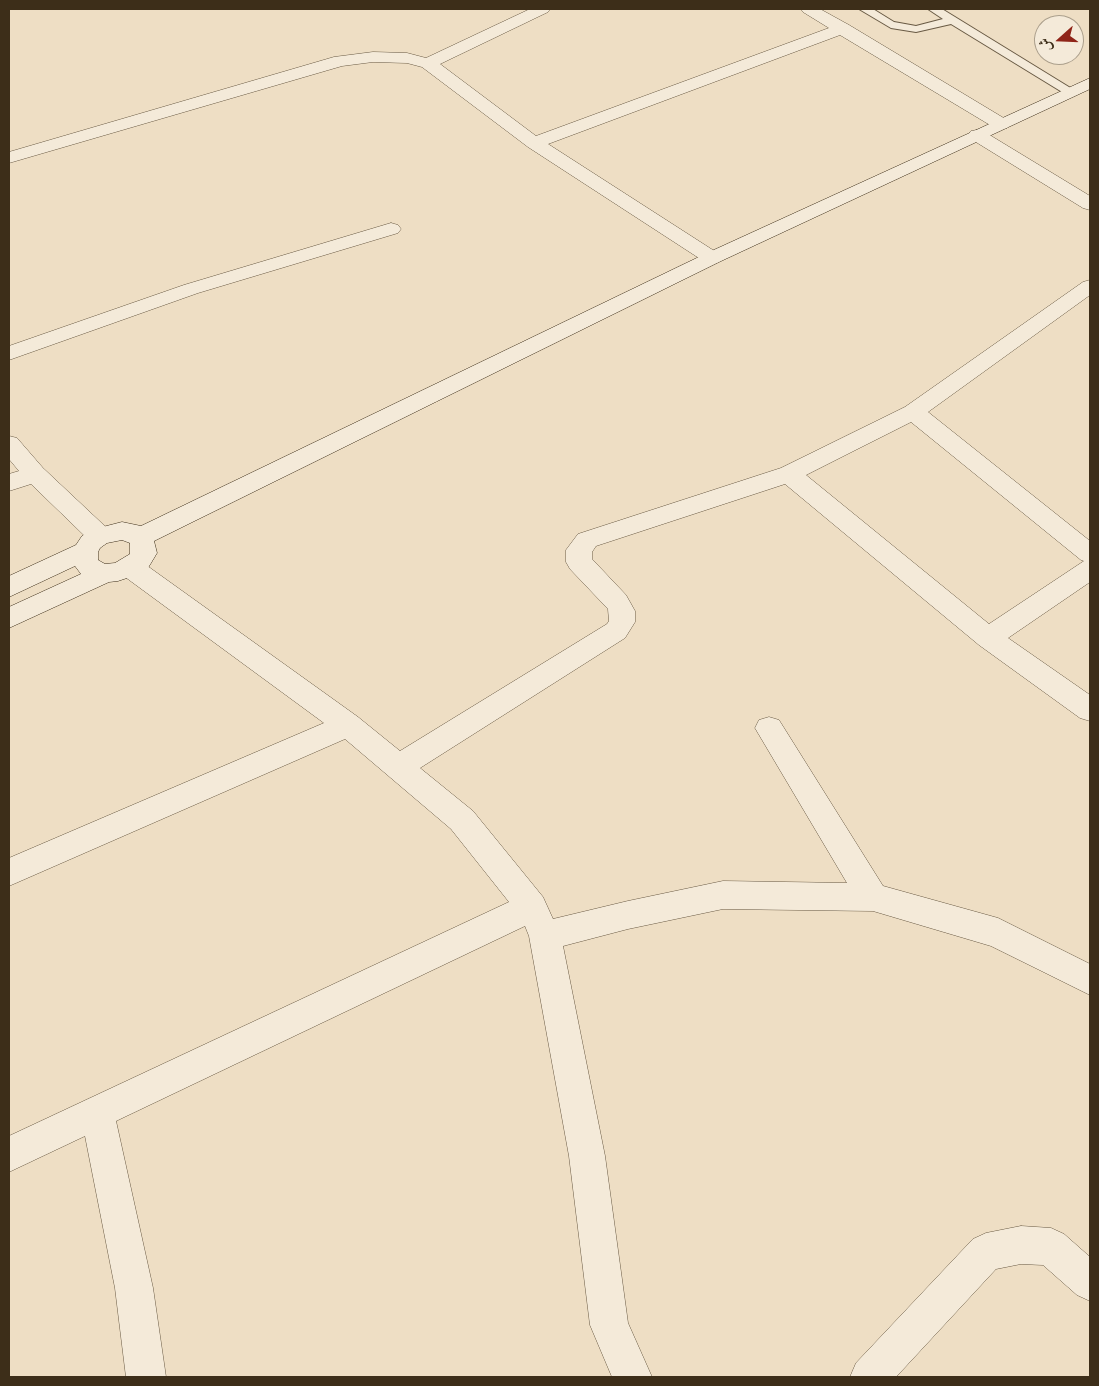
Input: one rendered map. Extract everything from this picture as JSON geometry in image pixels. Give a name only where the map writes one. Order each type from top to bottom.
[{"type":"street","points":[[428,64],[542,9]]},
{"type":"street","points":[[809,9],[1001,124]]},
{"type":"street","points":[[534,143],[843,28]]},
{"type":"street","points":[[9,158],[340,62],[373,56],[407,58],[428,64],[534,143],[712,258]]},
{"type":"street","points":[[140,537],[712,258],[1090,83]]},
{"type":"street","points":[[976,135],[1090,204]]},
{"type":"street","points":[[9,353],[192,289],[391,229]]},
{"type":"street","points":[[398,767],[616,631],[622,622],[622,612],[617,602],[578,562],[578,550],[587,540],[789,474],[912,412],[1090,286]]},
{"type":"street","points":[[912,412],[1090,554]]},
{"type":"street","points":[[9,444],[93,543]]},
{"type":"street","points":[[9,483],[35,474]]},
{"type":"street","points":[[789,474],[988,638],[1090,710]]},
{"type":"street","points":[[9,587],[93,543],[122,531],[132,532],[140,537],[144,545],[144,553],[138,561],[9,618]]},
{"type":"street","points":[[93,543],[84,558],[88,566],[96,571],[118,570],[348,725],[462,820],[532,907],[546,936],[587,1156],[609,1325],[632,1377]]},
{"type":"street","points":[[988,638],[1090,569]]},
{"type":"street","points":[[9,872],[348,725]]},
{"type":"street","points":[[769,728],[873,897]]},
{"type":"street","points":[[546,936],[723,895],[873,897],[998,933],[1090,980]]},
{"type":"street","points":[[9,1154],[532,907]]},
{"type":"street","points":[[97,1112],[134,1288],[146,1377]]},
{"type":"street","points":[[870,1377],[986,1252],[1021,1245],[1051,1247],[1090,1282]]},
{"type":"lane","points":[[865,9],[891,25],[916,29],[953,20]]},
{"type":"lane","points":[[934,9],[1071,92]]}]
